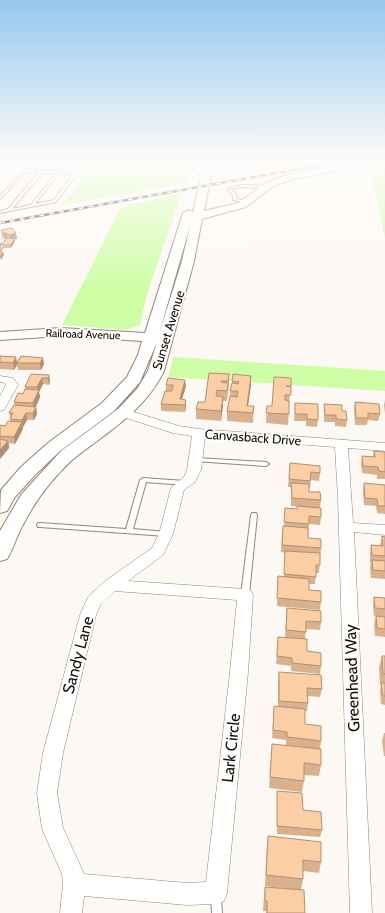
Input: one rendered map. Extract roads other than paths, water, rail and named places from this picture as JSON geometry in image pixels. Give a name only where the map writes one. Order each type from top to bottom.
[{"type":"main road","name":"Sunset Avenue","points":[[0,554],[12,524],[28,499],[46,476],[67,455],[124,413],[151,381],[156,371],[157,341],[196,206]]},
{"type":"main road","points":[[195,213],[215,212],[242,206]]},
{"type":"main road","name":"Railroad Avenue","points":[[0,336],[61,332],[157,341]]},
{"type":"main road","name":"Railroad Avenue","points":[[0,343],[62,339],[157,341]]},
{"type":"main road","name":"Sunset Avenue","points":[[0,507],[8,494],[28,471],[49,452],[108,407],[126,389],[157,341]]},
{"type":"street","points":[[0,378],[9,380],[12,385],[0,407]]},
{"type":"street","name":"Canvasback Drive","points":[[124,413],[177,430],[199,433],[385,447]]},
{"type":"street","name":"Sandy Lane","points":[[71,913],[74,884],[73,874],[54,829],[47,794],[52,754],[88,615],[94,601],[111,585],[158,551],[166,534],[178,488],[190,478],[194,470],[199,433]]},
{"type":"street","name":"Greenhead Way","points":[[341,444],[346,526],[361,913]]},
{"type":"street","points":[[346,526],[385,530]]},
{"type":"street","points":[[111,585],[245,595]]},
{"type":"street","name":"Lark Circle","points":[[216,893],[239,672],[245,595]]},
{"type":"street","points":[[74,884],[187,894],[216,893]]},
{"type":"lane","points":[[9,210],[13,206]]},
{"type":"lane","points":[[0,212],[32,206]]},
{"type":"lane","points":[[196,460],[266,464]]},
{"type":"lane","points":[[129,532],[143,480],[185,483]]},
{"type":"lane","points":[[245,595],[254,515]]},
{"type":"lane","points":[[40,525],[166,534]]},
{"type":"lane","points":[[216,893],[217,913]]},
{"type":"railway","points":[[0,223],[96,206]]}]
